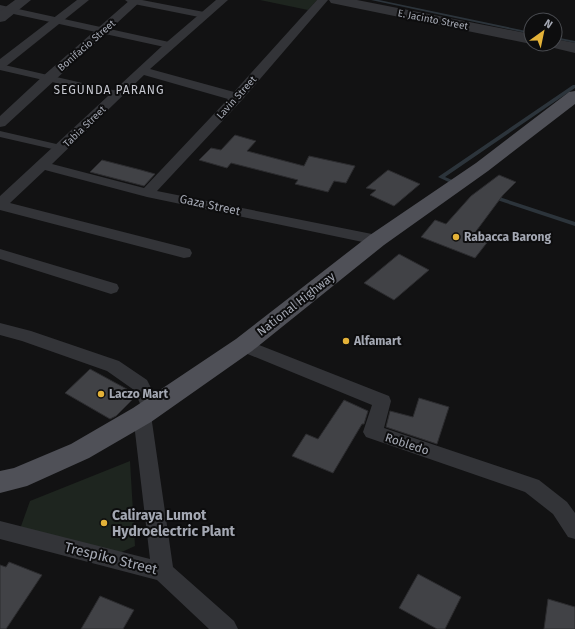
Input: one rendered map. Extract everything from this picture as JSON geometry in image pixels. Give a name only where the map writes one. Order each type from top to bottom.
[{"type":"main road","name":"National Highway","points":[[0,482],[18,478],[80,451],[147,412],[244,345],[378,240],[482,167],[575,96]]},
{"type":"street","points":[[3,12],[24,0]]},
{"type":"street","points":[[0,66],[84,0]]},
{"type":"street","points":[[134,0],[204,15]]},
{"type":"street","name":"Bonifacio Street","points":[[0,123],[47,79],[104,30],[134,0]]},
{"type":"street","name":"Tabia Street","points":[[0,205],[44,166],[169,45],[223,0]]},
{"type":"street","name":"Lavin Street","points":[[148,193],[237,97],[323,0]]},
{"type":"street","name":"E. Jacinto Street","points":[[336,0],[523,37]]},
{"type":"street","points":[[3,12],[58,20],[169,45]]},
{"type":"street","points":[[563,46],[575,48]]},
{"type":"street","points":[[0,66],[47,79],[117,94]]},
{"type":"street","points":[[142,71],[237,97]]},
{"type":"street","points":[[0,134],[61,148]]},
{"type":"street","name":"Gaza Street","points":[[44,166],[148,193],[378,240]]},
{"type":"street","points":[[0,205],[184,254]]},
{"type":"street","points":[[0,254],[111,288]]},
{"type":"street","name":"Trespiko Street","points":[[0,329],[25,335],[113,366],[141,385],[147,412],[163,572],[0,530]]},
{"type":"street","name":"Robledo","points":[[244,345],[382,401],[372,432],[532,486],[560,508],[575,530]]},
{"type":"street","points":[[163,572],[226,629]]},
{"type":"shaded area","points":[[260,0],[317,0],[308,10]]},
{"type":"shaded area","points":[[130,461],[135,546],[113,556],[20,529],[30,501]]},
{"type":"building","points":[[235,135],[256,141],[247,151],[304,166],[309,156],[355,166],[346,183],[334,181],[328,192],[295,184],[298,180],[231,163],[227,168],[199,160],[211,148],[221,150]]},
{"type":"building","points":[[102,160],[155,174],[144,186],[90,172]]},
{"type":"building","points":[[388,170],[420,184],[394,206],[370,195],[376,190],[366,188]]},
{"type":"building","points":[[499,175],[516,182],[503,195],[474,234],[489,240],[475,258],[421,237],[435,220],[446,224],[471,196]]},
{"type":"building","points":[[399,254],[429,270],[394,300],[364,283]]},
{"type":"building","name":"Laczo Mart","points":[[90,369],[134,393],[135,397],[116,416],[110,419],[65,393]]},
{"type":"building","points":[[419,398],[449,407],[437,444],[386,427],[390,411],[413,417]]},
{"type":"building","points":[[344,400],[368,411],[364,424],[362,424],[333,473],[292,456],[306,434],[318,439]]},
{"type":"building","points":[[9,562],[42,575],[6,629],[0,629],[0,565],[6,567]]},
{"type":"building","points":[[418,574],[461,597],[445,629],[437,629],[399,608]]},
{"type":"building","points":[[100,596],[134,610],[123,629],[81,629]]},
{"type":"building","points":[[548,599],[575,607],[575,629],[544,629]]},
{"type":"waterway","points":[[373,0],[523,31]]},
{"type":"waterway","points":[[563,40],[575,42]]},
{"type":"waterway","points":[[455,183],[441,177],[575,86]]},
{"type":"waterway","points":[[493,197],[575,224]]},
{"type":"place","name":"Rabacca Barong","points":[[456,237]]},
{"type":"place","name":"Alfamart","points":[[346,341]]},
{"type":"place","name":"Laczo Mart","points":[[101,394]]},
{"type":"place","name":"Caliraya Lumot Hydroelectric Plant","points":[[104,523]]},
{"type":"district","name":"SEGUNDA PARANG","points":[[109,90]]}]
